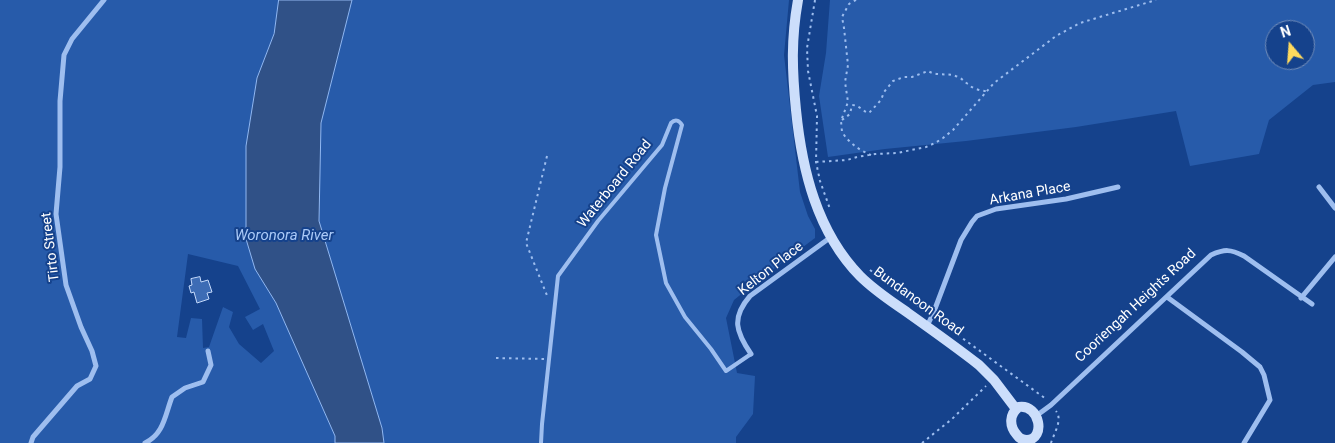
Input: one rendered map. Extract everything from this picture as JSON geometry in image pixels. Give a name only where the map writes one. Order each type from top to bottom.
[{"type":"street","name":"Tirto Street","points":[[31,443],[34,436],[77,386],[90,379],[96,366],[66,285],[56,214],[60,167],[60,101],[64,55],[72,39],[104,0]]},
{"type":"street","name":"Bundanoon Road","points":[[798,0],[792,51],[800,142],[813,196],[831,237],[849,263],[870,286],[979,365],[994,380],[1016,409]]},
{"type":"street","points":[[1319,187],[1335,208]]},
{"type":"street","name":"Arkana Place","points":[[926,327],[933,314],[961,240],[977,216],[996,209],[1066,200],[1118,188]]},
{"type":"street","name":"Kelton Place","points":[[751,354],[738,331],[738,318],[741,307],[750,296],[831,237]]},
{"type":"street","name":"Cooriengah Heights Road","points":[[1036,417],[1052,405],[1211,255],[1226,250],[1244,256],[1312,304]]},
{"type":"street","points":[[1301,298],[1335,257]]},
{"type":"street","points":[[1167,297],[1242,352],[1260,367],[1264,374],[1270,400],[1244,443]]},
{"type":"street","points":[[145,443],[151,440],[164,425],[172,397],[185,388],[204,382],[211,365],[208,351]]},
{"type":"street","points":[[1027,407],[1036,417],[1039,429],[1037,435],[1028,441],[1017,436],[1014,431],[1011,418],[1016,409],[1027,407]]},
{"type":"lane","name":"Waterboard Road","points":[[541,443],[558,276],[598,221],[662,145],[673,121],[677,120],[682,125],[665,188],[656,235],[666,283],[685,317],[726,371],[751,354]]},
{"type":"path","points":[[814,0],[807,48],[808,71],[817,116],[816,162],[820,181],[832,215]]},
{"type":"path","points":[[856,0],[849,4],[842,17],[848,65],[844,82],[848,98],[842,120],[842,132],[853,146],[871,155]]},
{"type":"path","points":[[816,162],[897,153],[926,147],[935,143],[953,130],[994,83],[1056,36],[1080,24],[1156,0]]},
{"type":"path","points":[[842,120],[850,114],[852,105],[869,113],[881,100],[884,92],[893,82],[922,72],[928,71],[931,74],[940,76],[951,74],[963,79],[969,86],[987,91]]},
{"type":"path","points":[[546,156],[526,243],[554,312]]},
{"type":"path","points":[[865,267],[920,308],[926,308],[945,322],[947,327],[1045,398],[1059,415],[1059,421],[1051,443]]},
{"type":"path","points":[[496,358],[548,360]]},
{"type":"path","points":[[922,443],[952,420],[976,395],[994,380]]},
{"type":"shaded area","points":[[0,0],[279,0],[274,34],[257,78],[246,146],[246,239],[255,269],[276,303],[335,436],[335,443],[0,443]],"holes":[[[188,254],[238,266],[260,309],[245,317],[253,330],[263,324],[274,351],[261,363],[239,344],[229,327],[233,312],[223,307],[209,347],[203,348],[202,319],[191,318],[186,338],[177,337]]]},
{"type":"shaded area","points":[[352,0],[789,0],[784,55],[800,192],[808,216],[815,229],[815,238],[734,300],[726,318],[737,373],[755,376],[753,414],[736,437],[736,443],[384,443],[382,428],[319,221],[321,123]]},
{"type":"shaded area","points":[[830,0],[1335,0],[1335,82],[1313,85],[1269,120],[1259,154],[1190,166],[1176,111],[1076,127],[828,157],[819,96],[826,53]]},
{"type":"water","name":"Woronora River","points":[[279,0],[352,0],[321,123],[319,221],[382,428],[384,443],[335,443],[335,436],[276,303],[255,269],[246,239],[246,146],[257,78],[274,34]]},
{"type":"building","points":[[200,277],[201,282],[208,280],[212,292],[207,293],[209,299],[197,303],[194,292],[191,293],[189,286],[192,285],[191,279]]}]
